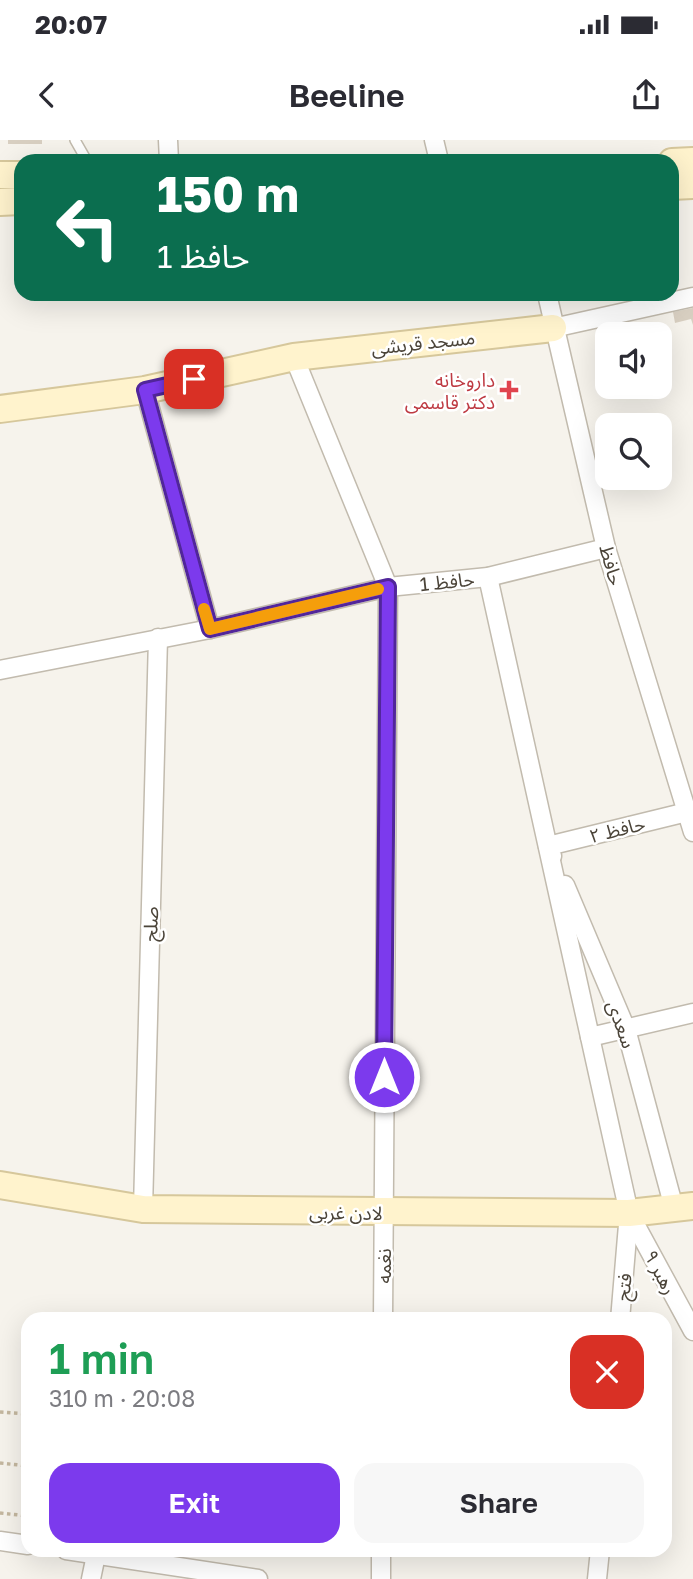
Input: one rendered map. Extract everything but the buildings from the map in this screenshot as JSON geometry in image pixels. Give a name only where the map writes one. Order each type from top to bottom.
[{"type":"street","name":"حافظ","points":[[548,301],[607,548],[686,788],[687,812],[693,832]]},
{"type":"street","points":[[553,328],[675,301]]},
{"type":"street","name":"مسجد قریشی","points":[[0,410],[145,390],[294,357],[553,328]]},
{"type":"street","points":[[294,357],[388,587]]},
{"type":"street","points":[[145,390],[210,629]]},
{"type":"street","name":"حافظ 1","points":[[0,670],[210,629],[388,587],[488,577],[607,548]]},
{"type":"street","name":"سعدی","points":[[488,577],[629,1213]]},
{"type":"street","name":"نغمه","points":[[383,1312],[388,587]]},
{"type":"street","name":"صلح","points":[[143,1209],[158,638]]},
{"type":"street","name":"حافظ ۲","points":[[548,846],[687,812]]},
{"type":"street","name":"سعدی","points":[[548,846],[626,1029],[684,1207]]},
{"type":"street","points":[[590,1037],[693,1013]]},
{"type":"street","name":"لادن غربی","points":[[0,1185],[143,1209],[629,1213],[684,1207]]},
{"type":"street","name":"فتح","points":[[621,1312],[629,1213]]},
{"type":"street","name":"رهبر ۹","points":[[629,1213],[693,1331]]},
{"type":"street","points":[[0,1541],[21,1544]]},
{"type":"street","points":[[91,1579],[96,1557]]},
{"type":"street","points":[[110,1557],[258,1579]]},
{"type":"street","points":[[381,1557],[381,1579]]},
{"type":"street","points":[[597,1579],[599,1557]]},
{"type":"path","points":[[0,1412],[21,1414]]},
{"type":"path","points":[[0,1464],[21,1466]]},
{"type":"path","points":[[0,1513],[21,1515]]},
{"type":"slow traffic","points":[[204,609],[210,629],[378,589]]},
{"type":"place","name":"داروخانه دکتر قاسمی","points":[[509,390]]},
{"type":"route","points":[[194,379],[145,390],[210,629],[388,587],[384,1077]]}]
